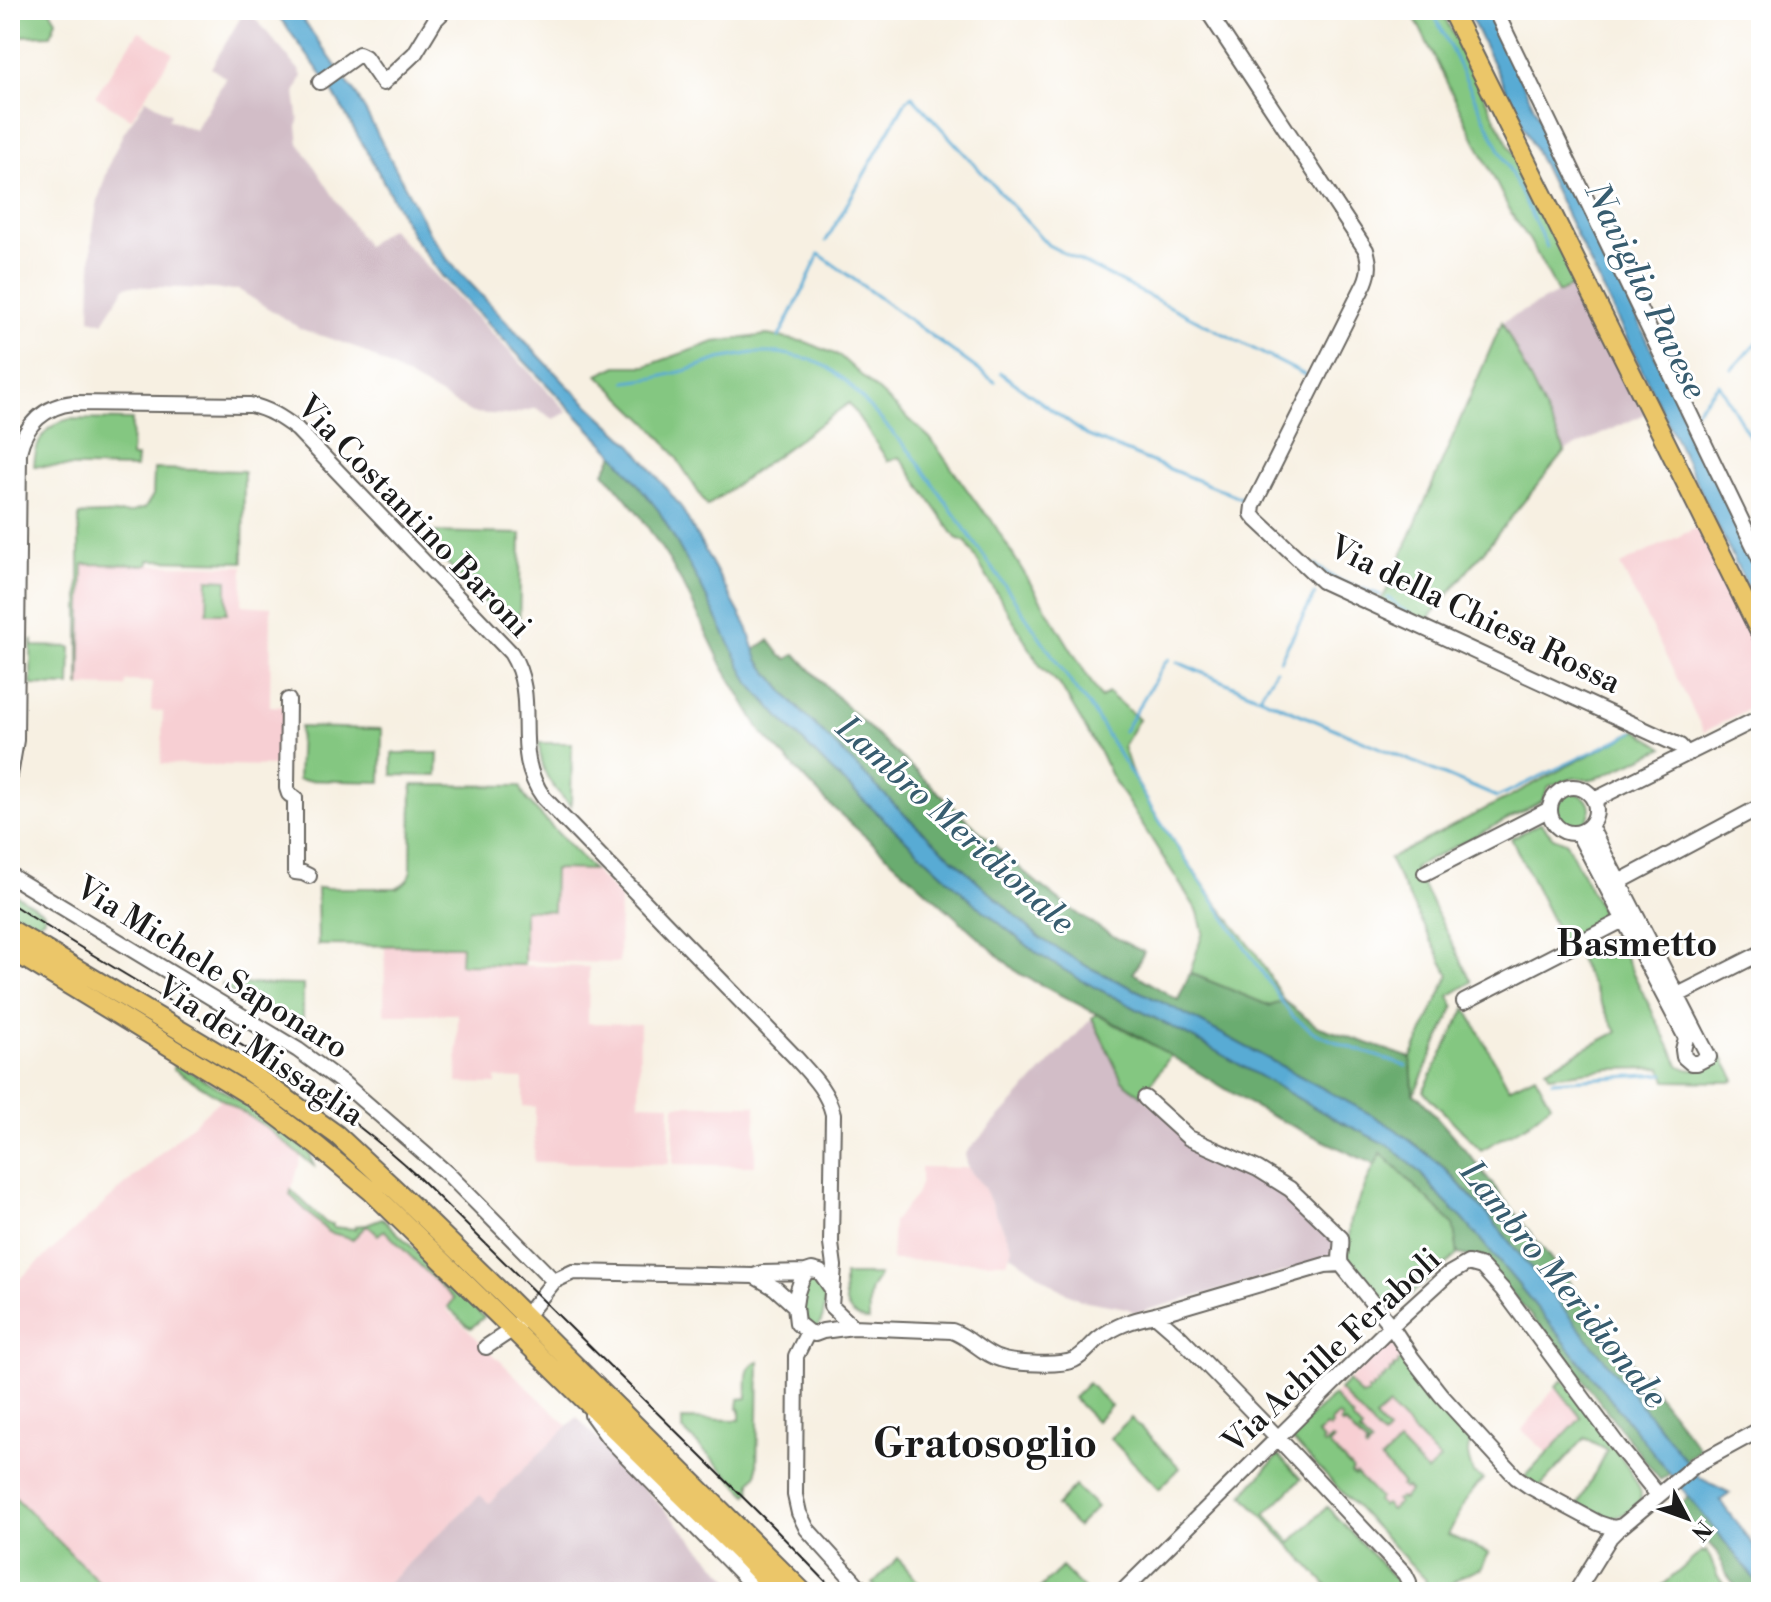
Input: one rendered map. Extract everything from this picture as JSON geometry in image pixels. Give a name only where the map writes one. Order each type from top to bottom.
[{"type":"main road","points":[[1451,10],[1761,634]]},
{"type":"main road","name":"Via dei Missaglia","points":[[10,929],[245,1069],[337,1135],[507,1298],[519,1323],[584,1400],[778,1592]]},
{"type":"main road","name":"Via dei Missaglia","points":[[10,949],[251,1096],[371,1191],[519,1323],[803,1592]]},
{"type":"street","points":[[320,82],[353,57],[362,54],[383,83],[415,53],[435,20],[445,10]]},
{"type":"street","name":"Via della Chiesa Rossa","points":[[1207,10],[1369,259],[1370,273],[1253,506],[1252,514],[1322,581],[1680,746],[1687,754]]},
{"type":"street","points":[[1495,10],[1761,561]]},
{"type":"street","name":"Via Costantino Baroni","points":[[13,515],[21,444],[37,419],[60,404],[250,405],[276,414],[297,429],[511,653],[524,681],[526,694],[525,746],[528,766],[544,798],[796,1058],[827,1097],[833,1114],[831,1244],[834,1266],[831,1306],[828,1323],[815,1332],[796,1356],[795,1495],[807,1529],[864,1592]]},
{"type":"street","points":[[10,776],[16,740],[13,515]]},
{"type":"street","points":[[288,700],[287,788],[295,798],[295,872],[309,876]]},
{"type":"street","points":[[1594,800],[1761,717]]},
{"type":"street","points":[[1568,788],[1584,790],[1594,800],[1596,814],[1584,829],[1565,832],[1557,827],[1551,817],[1550,809],[1556,795],[1568,788]]},
{"type":"street","points":[[1425,873],[1550,809]]},
{"type":"street","points":[[1619,882],[1754,810]]},
{"type":"street","points":[[1584,829],[1619,882],[1630,917]]},
{"type":"street","points":[[1584,829],[1672,998],[1761,953]]},
{"type":"street","name":"Via Michele Saponaro","points":[[10,874],[298,1050],[343,1083],[449,1175],[554,1281]]},
{"type":"street","points":[[1464,1002],[1630,917]]},
{"type":"street","points":[[1145,1098],[1189,1138],[1258,1169],[1290,1189],[1341,1238],[1341,1264],[1441,1395],[1516,1477],[1598,1523],[1613,1528],[1622,1526]]},
{"type":"street","points":[[831,1244],[807,1272],[797,1293],[797,1323],[815,1332],[853,1327],[952,1331],[966,1336],[997,1359],[1020,1363],[1065,1362],[1079,1357],[1110,1330],[1127,1322],[1325,1265],[1341,1264]]},
{"type":"street","name":"Via Achille Feraboli","points":[[1122,1592],[1391,1326],[1454,1270],[1468,1263],[1482,1267],[1503,1290],[1620,1448],[1663,1490]]},
{"type":"street","points":[[486,1347],[519,1323],[554,1281],[573,1272],[754,1276],[762,1273],[820,1272],[832,1289]]},
{"type":"street","points":[[754,1276],[775,1288],[795,1306]]},
{"type":"street","points":[[831,1306],[853,1327]]},
{"type":"street","points":[[1155,1315],[1277,1437],[1405,1574],[1409,1592]]},
{"type":"street","name":"Via dei Missaglia","points":[[584,1400],[608,1437],[759,1592]]},
{"type":"street","points":[[1576,1592],[1610,1537],[1622,1526],[1695,1465],[1761,1429]]},
{"type":"shaded area","points":[[245,10],[299,70],[302,76],[295,93],[299,143],[366,246],[390,228],[568,412],[554,419],[536,408],[509,415],[472,413],[355,347],[301,329],[239,290],[126,286],[103,322],[90,319],[92,236],[98,200],[123,134],[146,99],[171,114],[168,119],[195,130],[226,78],[211,68]]},
{"type":"shaded area","points":[[139,31],[173,53],[131,119],[95,96]]},
{"type":"shaded area","points":[[1580,285],[1645,414],[1565,451],[1502,322]]},
{"type":"shaded area","points":[[1698,527],[1761,650],[1761,702],[1704,732],[1620,565]]},
{"type":"shaded area","points":[[82,564],[243,566],[242,605],[271,607],[270,706],[286,707],[285,766],[161,764],[163,712],[151,711],[152,682],[126,681],[125,687],[80,686]]},
{"type":"shaded area","points":[[554,869],[593,870],[620,897],[619,963],[523,961],[524,908]]},
{"type":"shaded area","points":[[385,946],[462,946],[460,964],[589,967],[588,1023],[640,1024],[639,1103],[670,1104],[669,1164],[534,1162],[535,1107],[523,1106],[523,1079],[496,1078],[496,1084],[457,1083],[458,1014],[384,1014]]},
{"type":"shaded area","points":[[1092,1018],[1122,1080],[1189,1138],[1258,1169],[1341,1238],[1339,1257],[1136,1313],[1126,1308],[1081,1300],[1061,1290],[1010,1254],[1012,1247],[984,1188],[968,1168],[965,1154]]},
{"type":"shaded area","points":[[222,1098],[302,1155],[290,1195],[328,1232],[348,1237],[368,1225],[384,1229],[455,1299],[446,1309],[568,1426],[488,1504],[480,1495],[378,1592],[109,1592],[10,1492],[10,1288]]},
{"type":"shaded area","points":[[674,1105],[756,1105],[755,1166],[673,1164]]},
{"type":"shaded area","points":[[921,1167],[968,1168],[984,1188],[1012,1247],[1007,1262],[891,1260],[893,1222],[916,1195],[921,1181]]},
{"type":"shaded area","points":[[1389,1343],[1473,1439],[1467,1452],[1473,1473],[1483,1479],[1467,1498],[1427,1579],[1289,1437]]},
{"type":"shaded area","points":[[1556,1386],[1581,1418],[1547,1453],[1522,1430]]},
{"type":"shaded area","points":[[577,1417],[742,1592],[378,1592],[480,1495],[489,1503]]},
{"type":"green space","points":[[10,10],[50,10],[56,20],[51,35],[17,36],[15,148],[10,148]]},
{"type":"green space","points":[[1411,10],[1441,10],[1578,283],[1558,293],[1511,213]]},
{"type":"green space","points":[[1502,322],[1565,451],[1422,627],[1377,607]]},
{"type":"green space","points":[[767,335],[806,342],[840,356],[930,438],[991,519],[1101,698],[1108,693],[1139,719],[1123,746],[1133,776],[1213,898],[1256,953],[1284,1001],[1270,1006],[1190,973],[1203,932],[1198,912],[1111,776],[1060,685],[1041,667],[966,542],[956,538],[900,457],[888,461],[849,403],[707,506],[671,449],[598,375],[617,366],[646,366],[714,342]]},
{"type":"green space","points":[[70,419],[132,420],[131,457],[137,457],[136,468],[34,466],[43,436],[54,425]]},
{"type":"green space","points":[[614,454],[659,511],[750,683],[831,770],[973,902],[1038,954],[1393,1148],[1463,1219],[1671,1473],[1660,1480],[1515,1297],[1474,1258],[1458,1254],[1453,1224],[1381,1153],[1375,1165],[1267,1114],[1130,1031],[1018,973],[829,804],[762,733],[722,665],[669,560],[639,514],[604,472]]},
{"type":"green space","points":[[154,469],[244,471],[243,562],[149,560],[149,565],[83,564],[79,686],[79,515],[129,513],[145,508],[153,495]]},
{"type":"green space","points":[[429,532],[521,534],[519,632],[513,633],[430,545]]},
{"type":"green space","points":[[208,579],[227,580],[227,613],[207,613]]},
{"type":"green space","points":[[31,640],[33,646],[71,647],[70,686],[31,685]]},
{"type":"green space","points":[[769,640],[781,656],[787,659],[796,654],[865,724],[1034,880],[1086,920],[1144,952],[1133,973],[1178,1000],[1190,973],[1270,1006],[1284,1001],[1317,1026],[1411,1058],[1413,1094],[1468,1153],[1700,1449],[1685,1461],[1487,1214],[1442,1165],[1372,1115],[1174,1008],[1088,967],[1040,938],[906,816],[794,704],[753,651]]},
{"type":"green space","points":[[300,727],[382,729],[381,782],[298,780]]},
{"type":"green space","points":[[1637,730],[1664,748],[1593,780],[1575,778],[1549,786],[1542,801],[1414,868],[1472,982],[1449,996],[1454,1007],[1413,1094],[1411,1058],[1449,975],[1389,859]]},
{"type":"green space","points":[[539,743],[572,743],[571,806],[548,778]]},
{"type":"green space","points":[[392,753],[438,753],[437,776],[392,775]]},
{"type":"green space","points":[[412,785],[520,786],[534,808],[593,870],[554,869],[553,911],[524,909],[524,965],[460,964],[461,946],[318,945],[317,888],[396,888],[409,878]]},
{"type":"green space","points":[[1573,793],[1585,798],[1590,810],[1585,822],[1573,827],[1561,822],[1556,810],[1561,798]]},
{"type":"green space","points":[[1541,823],[1553,837],[1566,842],[1606,920],[1563,942],[1511,838]]},
{"type":"green space","points":[[10,891],[44,912],[44,918],[30,929],[10,919]]},
{"type":"green space","points":[[1614,935],[1679,1065],[1696,1070],[1723,1058],[1735,1080],[1666,1081],[1662,1068],[1610,1069],[1550,1076],[1546,1069],[1617,1032],[1577,954]]},
{"type":"green space","points":[[303,985],[303,1035],[222,986]]},
{"type":"green space","points":[[1466,1008],[1509,1088],[1535,1075],[1551,1104],[1528,1124],[1481,1150],[1423,1091]]},
{"type":"green space","points":[[1096,1014],[1171,1055],[1142,1096],[1122,1080],[1092,1018]]},
{"type":"green space","points":[[176,1064],[226,1092],[280,1130],[310,1153],[314,1166],[263,1125],[174,1069]]},
{"type":"green space","points":[[1380,1152],[1454,1224],[1458,1254],[1393,1310],[1386,1307],[1347,1256],[1351,1219]]},
{"type":"green space","points":[[291,1190],[333,1227],[355,1229],[356,1226],[382,1218],[484,1317],[471,1328],[467,1326],[448,1307],[454,1299],[384,1230],[378,1235],[367,1225],[352,1240],[328,1232],[290,1195]]},
{"type":"green space","points":[[844,1275],[879,1275],[869,1295],[869,1321],[860,1319],[849,1310]]},
{"type":"green space","points":[[812,1278],[822,1287],[825,1302],[823,1317],[816,1330],[801,1317],[799,1303],[808,1279]]},
{"type":"green space","points":[[1403,1357],[1473,1439],[1468,1452],[1469,1460],[1473,1473],[1483,1479],[1467,1498],[1448,1535],[1489,1553],[1481,1569],[1462,1576],[1441,1592],[1422,1592],[1426,1580],[1289,1437],[1333,1396],[1371,1445],[1366,1450],[1367,1446],[1345,1423],[1340,1422],[1342,1419],[1338,1415],[1329,1428],[1326,1426],[1318,1434],[1324,1440],[1322,1443],[1325,1445],[1334,1440],[1329,1445],[1353,1470],[1351,1473],[1356,1474],[1379,1498],[1377,1501],[1382,1506],[1385,1504],[1391,1510],[1398,1503],[1396,1500],[1402,1499],[1410,1491],[1401,1486],[1403,1484],[1381,1460],[1399,1443],[1427,1472],[1440,1460],[1389,1406],[1375,1418],[1388,1432],[1383,1437],[1339,1390],[1348,1381],[1361,1396],[1368,1394],[1368,1390],[1377,1386],[1385,1374],[1390,1374],[1390,1370],[1398,1366]]},
{"type":"green space","points":[[759,1361],[757,1474],[748,1495],[682,1429],[682,1419],[740,1420],[739,1399],[747,1398],[748,1371]]},
{"type":"green space","points":[[1563,1380],[1607,1438],[1638,1486],[1639,1501],[1619,1516],[1601,1516],[1578,1505],[1607,1450],[1585,1438],[1539,1488],[1525,1477],[1581,1418],[1556,1386]]},
{"type":"green space","points":[[1088,1383],[1111,1406],[1096,1421],[1073,1398]]},
{"type":"green space","points":[[1131,1418],[1180,1468],[1159,1489],[1110,1438]]},
{"type":"green space","points":[[1278,1455],[1301,1479],[1265,1514],[1291,1542],[1327,1507],[1397,1581],[1400,1592],[1333,1592],[1243,1495]]},
{"type":"green space","points":[[1075,1486],[1097,1507],[1077,1527],[1056,1506]]},
{"type":"green space","points":[[10,1492],[109,1592],[10,1592]]},
{"type":"green space","points":[[1689,1497],[1761,1587],[1761,1592],[1740,1592],[1725,1572],[1717,1551],[1675,1508]]},
{"type":"green space","points":[[1707,1550],[1717,1575],[1730,1592],[1655,1592],[1702,1551]]},
{"type":"green space","points":[[898,1558],[926,1592],[880,1592],[872,1584]]},
{"type":"green space","points":[[1062,1567],[1087,1592],[1036,1592]]},
{"type":"water","points":[[274,10],[296,10],[358,97],[429,232],[448,260],[566,384],[633,446],[681,507],[747,627],[758,660],[794,704],[906,816],[1040,938],[1088,967],[1174,1008],[1372,1115],[1442,1166],[1487,1214],[1700,1478],[1730,1493],[1720,1501],[1761,1560],[1761,1587],[1517,1283],[1422,1174],[1393,1148],[1038,954],[973,902],[782,720],[749,683],[701,586],[659,511],[614,454],[443,277],[414,238],[327,82]]},
{"type":"water","points":[[1467,10],[1487,10],[1761,574],[1761,615]]},
{"type":"waterway","points":[[1432,10],[1547,247]]},
{"type":"waterway","points":[[826,241],[906,101],[912,96],[1048,245],[1309,377],[1310,381]]},
{"type":"waterway","points":[[779,337],[819,254],[995,382]]},
{"type":"waterway","points":[[1732,369],[1761,338]]},
{"type":"waterway","points":[[626,382],[655,378],[719,359],[753,353],[780,353],[809,359],[827,367],[847,382],[912,454],[1089,705],[1159,820],[1291,1015],[1315,1033],[1406,1066]]},
{"type":"waterway","points":[[1001,373],[1086,435],[1241,498]]},
{"type":"waterway","name":"Naviglio Pavese","points":[[1695,411],[1719,384],[1761,456]]},
{"type":"waterway","points":[[1256,484],[1264,469]]},
{"type":"waterway","points":[[1315,565],[1337,580],[1380,595]]},
{"type":"waterway","points":[[1280,660],[1315,594]]},
{"type":"waterway","points":[[1388,598],[1414,616]]},
{"type":"waterway","points":[[1124,731],[1169,659]]},
{"type":"waterway","points":[[1177,662],[1259,697],[1276,670]]},
{"type":"waterway","points":[[1259,697],[1497,797],[1634,732]]},
{"type":"waterway","points":[[1552,1081],[1664,1074]]},
{"type":"tram line","points":[[10,903],[271,1064],[370,1136],[417,1176],[836,1592]]},
{"type":"district","name":"Basmetto","points":[[1637,945]]},
{"type":"district","name":"Gratosoglio","points":[[985,1445]]},
{"type":"water label","name":"Lambro Meridionale","points":[[955,826]]},
{"type":"water label","name":"Lambro Meridionale","points":[[1563,1285]]}]
